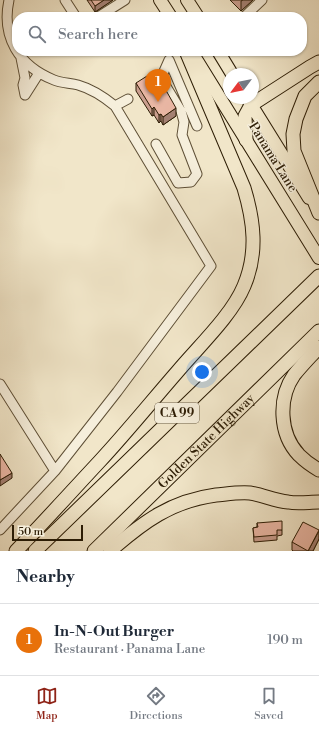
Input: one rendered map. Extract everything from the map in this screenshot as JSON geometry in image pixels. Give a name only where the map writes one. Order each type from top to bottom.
[{"type":"highway","points":[[16,551],[99,462],[224,317],[244,287],[250,270],[254,232],[251,210],[244,188],[188,56]]},
{"type":"highway","points":[[259,96],[319,62]]},
{"type":"highway","points":[[319,82],[305,96],[296,118],[293,134],[294,151],[319,214]]},
{"type":"highway","points":[[246,140],[245,116],[248,104]]},
{"type":"highway","points":[[244,348],[319,266]]},
{"type":"highway","name":"CA 99","points":[[36,551],[319,276]]},
{"type":"highway","name":"Golden State Highway","points":[[94,551],[319,331]]},
{"type":"highway","points":[[319,347],[294,375],[288,386],[284,398],[283,421],[291,444],[303,459],[319,470]]},
{"type":"highway","points":[[110,551],[136,529],[154,517],[172,507],[207,496],[228,493],[249,493],[289,503],[319,502]]},
{"type":"main road","points":[[160,0],[167,12]]},
{"type":"main road","points":[[187,0],[195,12]]},
{"type":"main road","name":"Panama Lane","points":[[194,56],[319,258]]},
{"type":"main road","points":[[221,56],[228,68]]},
{"type":"main road","name":"Panama Lane","points":[[250,104],[319,214]]},
{"type":"lane","points":[[9,0],[4,18],[12,43]]},
{"type":"lane","points":[[65,0],[73,12]]},
{"type":"lane","points":[[106,12],[125,0]]},
{"type":"lane","points":[[249,12],[262,0]]},
{"type":"lane","points":[[21,56],[25,78],[23,85],[25,96],[39,73]]},
{"type":"lane","points":[[0,530],[55,471],[117,392],[211,266],[115,106],[102,95],[79,85],[56,81],[39,73],[21,56]]},
{"type":"lane","points":[[156,144],[178,183],[191,182],[197,174],[182,135],[184,122],[181,111],[161,78],[169,60],[197,126]]},
{"type":"lane","points":[[115,106],[128,99]]},
{"type":"lane","points":[[0,384],[55,471]]},
{"type":"building","points":[[91,0],[104,0],[95,6]]},
{"type":"building","points":[[155,71],[176,108],[163,117],[161,114],[159,115],[154,107],[152,109],[136,83]]},
{"type":"building","points":[[0,454],[12,473],[0,480]]},
{"type":"building","points":[[282,521],[282,530],[277,530],[277,535],[254,537],[253,528],[258,527],[257,523]]},
{"type":"building","points":[[303,522],[319,530],[308,551],[292,542]]},
{"type":"place","name":"In-N-Out Burger","points":[[158,102]]}]
